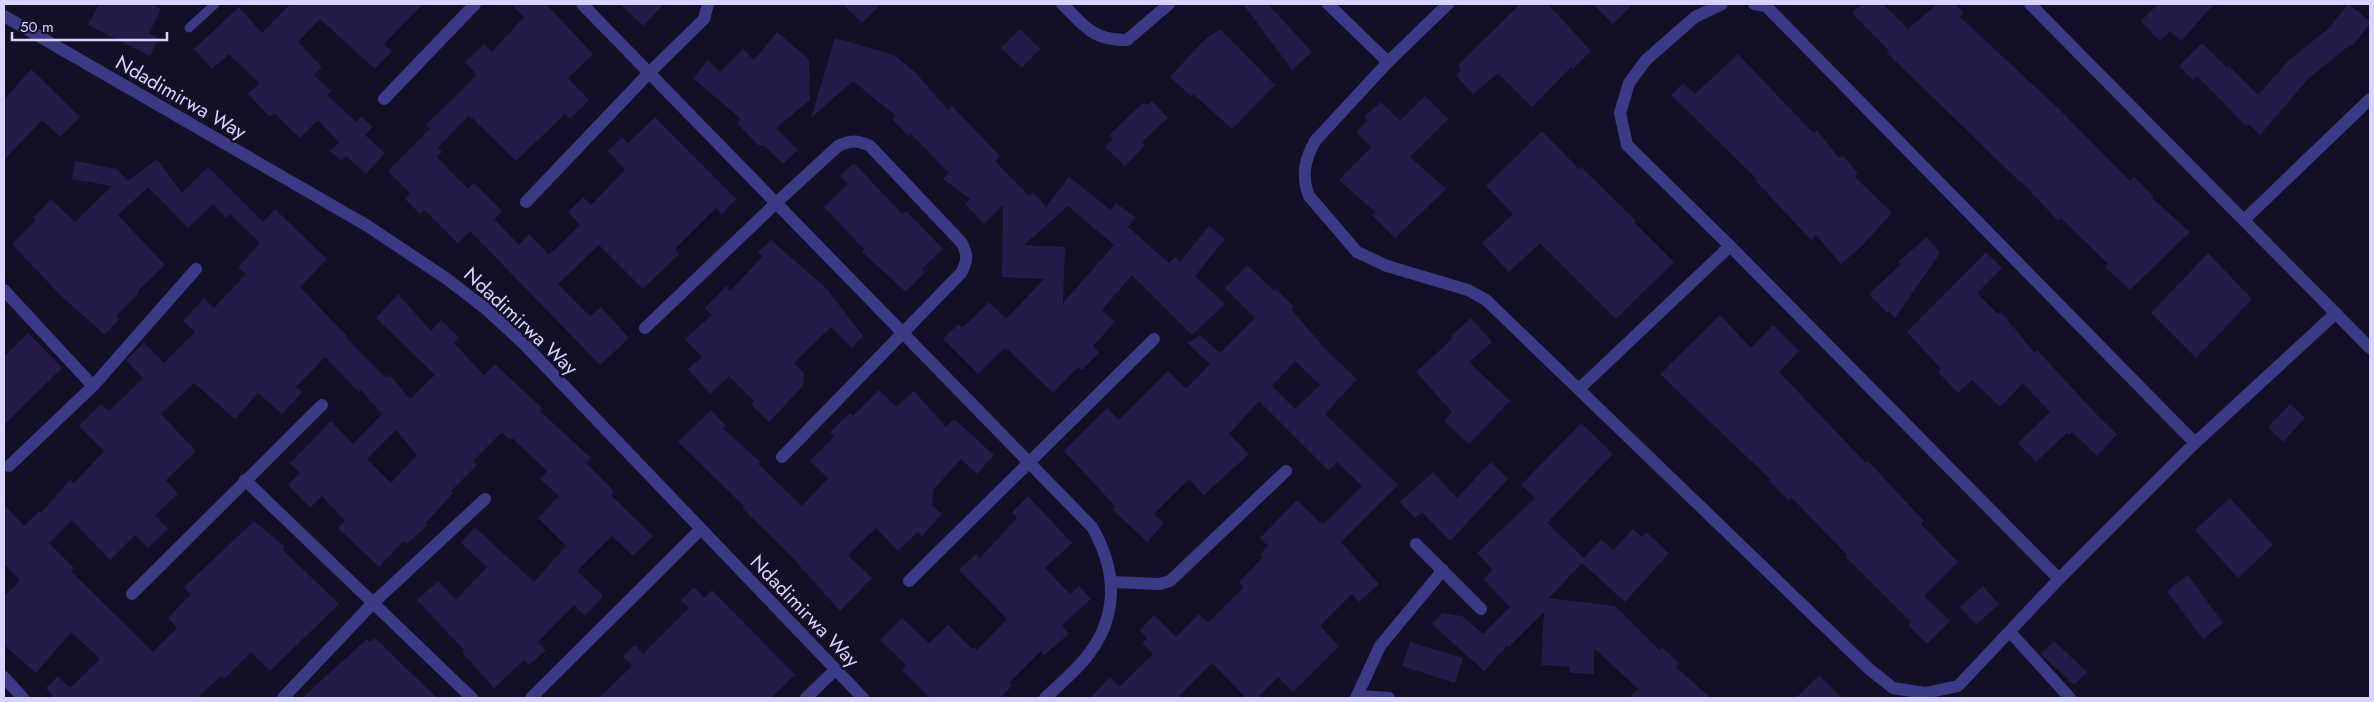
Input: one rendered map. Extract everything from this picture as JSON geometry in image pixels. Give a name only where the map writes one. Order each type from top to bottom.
[{"type":"street","points":[[384,99],[475,4]]},
{"type":"street","points":[[582,4],[1092,527],[1100,541],[1112,582],[1111,602],[1104,628],[1084,660],[1045,698]]},
{"type":"street","points":[[526,202],[649,72],[704,19],[708,4]]},
{"type":"street","points":[[1062,4],[1095,35],[1109,40],[1127,40],[1169,4]]},
{"type":"street","points":[[1328,4],[1388,62]]},
{"type":"street","points":[[1448,4],[1388,62],[1314,140],[1307,156],[1305,171],[1305,185],[1310,196],[1357,252],[1387,266],[1468,290],[1486,300],[1861,661],[1892,688],[1925,693],[1958,686],[2059,579],[2195,443],[2336,313]]},
{"type":"street","points":[[1722,4],[1695,18],[1646,60],[1629,83],[1620,113],[1627,145],[1730,246],[2059,579]]},
{"type":"street","points":[[1754,4],[1766,6],[2195,443]]},
{"type":"street","points":[[2030,4],[2370,348]]},
{"type":"street","name":"Ndadimirwa Way","points":[[4,16],[366,225],[447,279],[486,309],[525,345],[700,530],[863,698]]},
{"type":"street","points":[[2244,220],[2370,98]]},
{"type":"street","points":[[645,328],[776,202],[838,146],[849,141],[859,140],[870,146],[961,242],[967,251],[966,262],[961,272],[782,458]]},
{"type":"street","points":[[1579,389],[1730,246]]},
{"type":"street","points":[[8,466],[93,386],[196,269]]},
{"type":"street","points":[[4,290],[93,386]]},
{"type":"street","points":[[909,581],[1154,339]]},
{"type":"street","points":[[132,594],[322,405]]},
{"type":"street","points":[[1112,582],[1160,584],[1170,581],[1286,471]]},
{"type":"street","points":[[245,480],[472,698]]},
{"type":"street","points":[[284,698],[373,603],[485,499]]},
{"type":"street","points":[[531,698],[700,530]]},
{"type":"street","points":[[1416,544],[1481,609]]},
{"type":"street","points":[[1389,698],[1358,697],[1380,646],[1443,570]]},
{"type":"street","points":[[2010,632],[2070,698]]},
{"type":"street","points":[[806,698],[835,670]]},
{"type":"street","points":[[4,677],[23,698]]},
{"type":"lane","points":[[190,28],[214,4]]},
{"type":"building","points":[[99,4],[151,4],[161,9],[149,33],[159,38],[150,56],[88,25]]},
{"type":"building","points":[[290,4],[423,4],[384,44],[392,51],[375,69],[320,19],[298,42],[322,67],[314,75],[331,91],[327,95],[356,122],[361,116],[373,127],[365,135],[385,153],[366,174],[346,156],[341,161],[330,151],[339,142],[318,120],[300,138],[274,113],[270,117],[248,94],[259,83],[229,54],[212,69],[194,49],[239,7],[262,33]]},
{"type":"building","points":[[511,4],[546,4],[593,54],[568,78],[589,100],[570,119],[565,114],[516,161],[469,115],[438,147],[442,152],[437,157],[468,189],[474,183],[502,211],[494,219],[519,245],[529,234],[549,255],[580,225],[568,212],[583,197],[591,205],[625,170],[608,151],[622,137],[628,143],[655,117],[736,199],[722,214],[716,208],[675,249],[679,254],[643,289],[599,245],[558,284],[590,316],[601,307],[629,338],[600,365],[470,231],[458,244],[425,210],[420,214],[405,199],[410,193],[388,171],[430,129],[426,125],[477,75],[465,62],[484,44],[492,52],[524,17]]},
{"type":"building","points":[[620,4],[664,4],[643,26]]},
{"type":"building","points":[[843,4],[881,4],[862,23]]},
{"type":"building","points":[[1243,4],[1268,4],[1312,52],[1292,70]]},
{"type":"building","points":[[1520,4],[1548,4],[1591,51],[1573,69],[1571,67],[1532,107],[1498,73],[1473,94],[1455,75],[1461,71],[1458,65]]},
{"type":"building","points":[[1593,4],[1633,4],[1613,24]]},
{"type":"building","points":[[1862,4],[1883,4],[1908,29],[1937,4],[1955,4],[1964,13],[1960,17],[2058,108],[2130,181],[2134,177],[2154,196],[2152,198],[2190,232],[2130,290],[2105,267],[2108,264],[2061,218],[2058,221],[2021,181],[1887,53],[1889,51],[1852,13]]},
{"type":"building","points":[[2158,4],[2214,4],[2181,41],[2170,31],[2160,41],[2141,21]]},
{"type":"building","points":[[2348,4],[2370,21],[2370,24],[2352,46],[2350,45],[2309,78],[2260,135],[2248,124],[2246,126],[2197,76],[2193,80],[2179,66],[2202,43],[2257,94],[2260,93],[2288,61],[2329,28]]},
{"type":"building","points":[[1020,29],[1040,49],[1022,68],[1001,48]]},
{"type":"building","points":[[1220,29],[1275,85],[1232,129],[1193,94],[1191,96],[1170,77],[1202,42]]},
{"type":"building","points":[[777,32],[809,59],[810,100],[776,128],[798,150],[783,164],[765,146],[758,145],[737,123],[741,119],[693,78],[708,60],[720,72],[743,49],[754,60]]},
{"type":"building","points":[[835,38],[894,55],[916,73],[948,110],[952,106],[1000,156],[995,161],[1029,196],[1033,192],[1046,207],[1069,177],[1111,210],[1116,203],[1135,217],[1128,227],[1169,263],[1175,257],[1180,262],[1209,226],[1225,239],[1195,276],[1225,304],[1192,335],[1132,275],[1102,310],[1115,322],[1093,346],[1099,353],[1082,370],[1078,367],[1053,393],[1005,347],[978,374],[943,339],[958,324],[962,328],[989,302],[1006,319],[1044,279],[1002,277],[1003,205],[984,224],[965,204],[970,199],[943,179],[949,173],[910,133],[908,136],[892,119],[896,116],[853,81],[811,118]],"holes":[[[1068,206],[1114,245],[1063,303],[1065,247],[1024,245]]]},
{"type":"building","points":[[1738,54],[1813,133],[1817,130],[1839,158],[1842,155],[1858,173],[1855,177],[1892,213],[1861,247],[1841,264],[1816,235],[1811,240],[1755,180],[1757,179],[1671,95],[1683,83],[1695,94]]},
{"type":"building","points":[[31,69],[80,117],[60,137],[42,120],[4,160],[4,100]]},
{"type":"building","points":[[1425,96],[1448,119],[1410,157],[1446,189],[1395,238],[1372,215],[1375,212],[1339,180],[1371,147],[1356,132],[1367,121],[1364,117],[1381,102],[1400,121]]},
{"type":"building","points":[[1152,101],[1168,118],[1142,142],[1145,145],[1125,166],[1105,147],[1113,139],[1109,135],[1143,103],[1147,105]]},
{"type":"building","points":[[1542,131],[1579,169],[1581,167],[1636,221],[1634,222],[1674,262],[1616,319],[1540,243],[1509,272],[1482,243],[1513,214],[1486,186]]},
{"type":"building","points":[[157,159],[182,193],[208,167],[263,222],[275,209],[327,259],[300,287],[347,336],[346,338],[386,378],[389,374],[410,399],[435,375],[376,318],[398,294],[431,331],[441,320],[459,338],[454,343],[484,375],[495,364],[542,408],[540,411],[591,458],[586,463],[614,491],[611,495],[653,536],[633,556],[612,536],[577,571],[603,596],[585,616],[574,605],[538,642],[546,651],[528,665],[524,660],[494,688],[462,652],[464,650],[417,600],[438,581],[456,600],[487,567],[461,543],[475,527],[534,582],[566,546],[538,518],[559,496],[540,479],[547,471],[512,438],[510,440],[502,432],[473,461],[477,465],[451,491],[453,493],[426,523],[428,525],[407,544],[403,541],[379,567],[338,528],[345,521],[322,496],[310,508],[288,485],[300,473],[290,463],[331,421],[353,444],[382,414],[361,390],[359,392],[325,357],[296,387],[302,392],[282,414],[258,393],[235,419],[194,383],[161,414],[196,451],[166,480],[178,494],[155,515],[168,529],[148,548],[135,535],[110,560],[72,520],[49,543],[74,568],[71,571],[153,652],[177,628],[168,618],[191,594],[184,587],[254,521],[285,547],[283,550],[339,604],[270,671],[251,652],[224,679],[221,676],[197,698],[55,698],[46,688],[58,676],[70,688],[100,659],[71,632],[36,673],[4,645],[4,597],[20,580],[4,564],[4,504],[24,526],[39,511],[41,513],[70,480],[74,483],[104,451],[79,426],[101,404],[109,411],[143,378],[126,360],[144,343],[164,363],[195,332],[183,321],[204,298],[214,308],[246,274],[238,267],[260,243],[230,214],[226,218],[213,204],[188,228],[148,187],[118,215],[165,265],[116,316],[119,319],[105,335],[60,295],[12,244],[36,220],[33,218],[51,199],[75,222],[112,186],[72,179],[75,161],[117,169],[128,181]],"holes":[[[396,430],[417,455],[391,483],[367,459]]]},
{"type":"building","points":[[854,163],[902,214],[906,211],[943,249],[922,269],[925,272],[906,292],[862,252],[864,249],[824,207],[848,184],[840,176]]},
{"type":"building","points":[[1927,237],[1940,253],[1895,318],[1889,311],[1887,313],[1869,294],[1901,264],[1898,262]]},
{"type":"building","points":[[771,240],[826,288],[863,336],[852,348],[831,327],[794,363],[804,373],[803,386],[769,422],[751,405],[754,401],[729,376],[710,394],[688,369],[702,357],[685,339],[712,315],[705,308],[726,286],[730,291],[762,257],[758,252]]},
{"type":"building","points":[[1986,252],[2002,268],[1977,293],[1998,314],[2001,312],[2034,352],[2037,350],[2117,434],[2097,456],[2072,432],[2069,435],[2067,433],[2036,462],[2018,443],[2050,412],[2023,383],[2000,407],[1972,380],[1958,393],[1938,372],[1941,369],[1907,332]]},
{"type":"building","points":[[2208,253],[2252,299],[2196,358],[2151,313]]},
{"type":"building","points":[[1247,265],[1294,307],[1292,310],[1326,350],[1357,379],[1325,414],[1398,485],[1341,542],[1379,584],[1359,602],[1352,594],[1320,626],[1339,646],[1293,692],[1278,677],[1257,698],[1246,698],[1212,663],[1177,698],[1090,698],[1110,677],[1119,687],[1153,654],[1142,643],[1147,638],[1140,630],[1154,615],[1176,637],[1199,614],[1208,623],[1244,587],[1239,582],[1263,557],[1260,554],[1268,546],[1260,538],[1297,500],[1323,525],[1362,486],[1337,462],[1329,471],[1259,401],[1229,434],[1249,454],[1204,495],[1189,479],[1154,514],[1164,523],[1147,542],[1113,510],[1116,507],[1064,451],[1107,408],[1119,420],[1168,371],[1186,389],[1210,364],[1187,343],[1200,335],[1220,353],[1255,318],[1225,288]],"holes":[[[1295,361],[1320,385],[1295,409],[1272,386]]]},
{"type":"building","points":[[1720,315],[1751,348],[1773,325],[1799,351],[1779,372],[1866,463],[1868,461],[1924,521],[1921,524],[1958,562],[1924,596],[1950,621],[1927,644],[1908,625],[1911,622],[1846,557],[1847,555],[1792,498],[1789,501],[1769,481],[1771,480],[1660,374]]},
{"type":"building","points":[[1471,318],[1492,342],[1469,362],[1510,401],[1469,444],[1444,421],[1452,412],[1416,372],[1453,338],[1451,336]]},
{"type":"building","points":[[28,333],[62,368],[4,425],[4,357]]},
{"type":"building","points":[[879,390],[896,407],[914,391],[946,427],[954,419],[994,455],[977,474],[961,459],[933,490],[932,505],[942,514],[922,536],[918,532],[898,551],[876,528],[848,555],[872,578],[840,611],[791,556],[742,508],[744,506],[678,442],[711,410],[726,426],[723,428],[760,462],[758,464],[802,506],[828,478],[810,461],[834,437],[830,432],[850,413],[853,416]]},
{"type":"building","points":[[2290,404],[2305,418],[2283,442],[2268,427]]},
{"type":"building","points":[[1581,423],[1613,454],[1547,523],[1584,558],[1601,539],[1613,550],[1633,529],[1642,537],[1646,532],[1669,553],[1625,602],[1582,563],[1549,598],[1615,606],[1659,650],[1662,647],[1679,663],[1676,667],[1711,698],[1629,698],[1638,689],[1594,648],[1594,674],[1570,673],[1570,667],[1541,665],[1544,612],[1509,647],[1507,646],[1484,671],[1432,624],[1442,613],[1462,616],[1483,634],[1510,607],[1483,579],[1493,570],[1477,553],[1535,498],[1521,485]]},
{"type":"building","points":[[1491,462],[1508,479],[1450,541],[1422,512],[1415,518],[1400,502],[1433,472],[1457,498]]},
{"type":"building","points":[[1028,496],[1072,543],[1045,568],[1070,594],[1079,586],[1091,599],[1062,625],[1069,634],[1044,655],[1041,651],[1009,683],[1012,686],[1000,698],[930,698],[902,670],[906,665],[880,640],[902,618],[929,643],[948,625],[972,649],[974,647],[977,650],[1007,619],[959,570],[976,554],[980,558],[1017,518],[1012,512]]},
{"type":"building","points":[[2230,498],[2273,545],[2238,578],[2195,530]]},
{"type":"building","points":[[2188,575],[2223,623],[2203,639],[2167,591]]},
{"type":"building","points":[[1983,586],[1999,604],[1976,625],[1960,607]]},
{"type":"building","points":[[694,587],[704,598],[712,590],[795,675],[771,698],[599,698],[632,666],[623,656],[635,645],[643,654],[689,608],[681,600]]},
{"type":"building","points":[[375,638],[437,698],[302,698],[367,639],[370,642]]},
{"type":"building","points":[[2054,641],[2087,672],[2074,685],[2041,654]]},
{"type":"building","points":[[1410,642],[1463,658],[1455,683],[1402,666]]},
{"type":"building","points":[[1819,675],[1842,698],[1796,698]]}]
